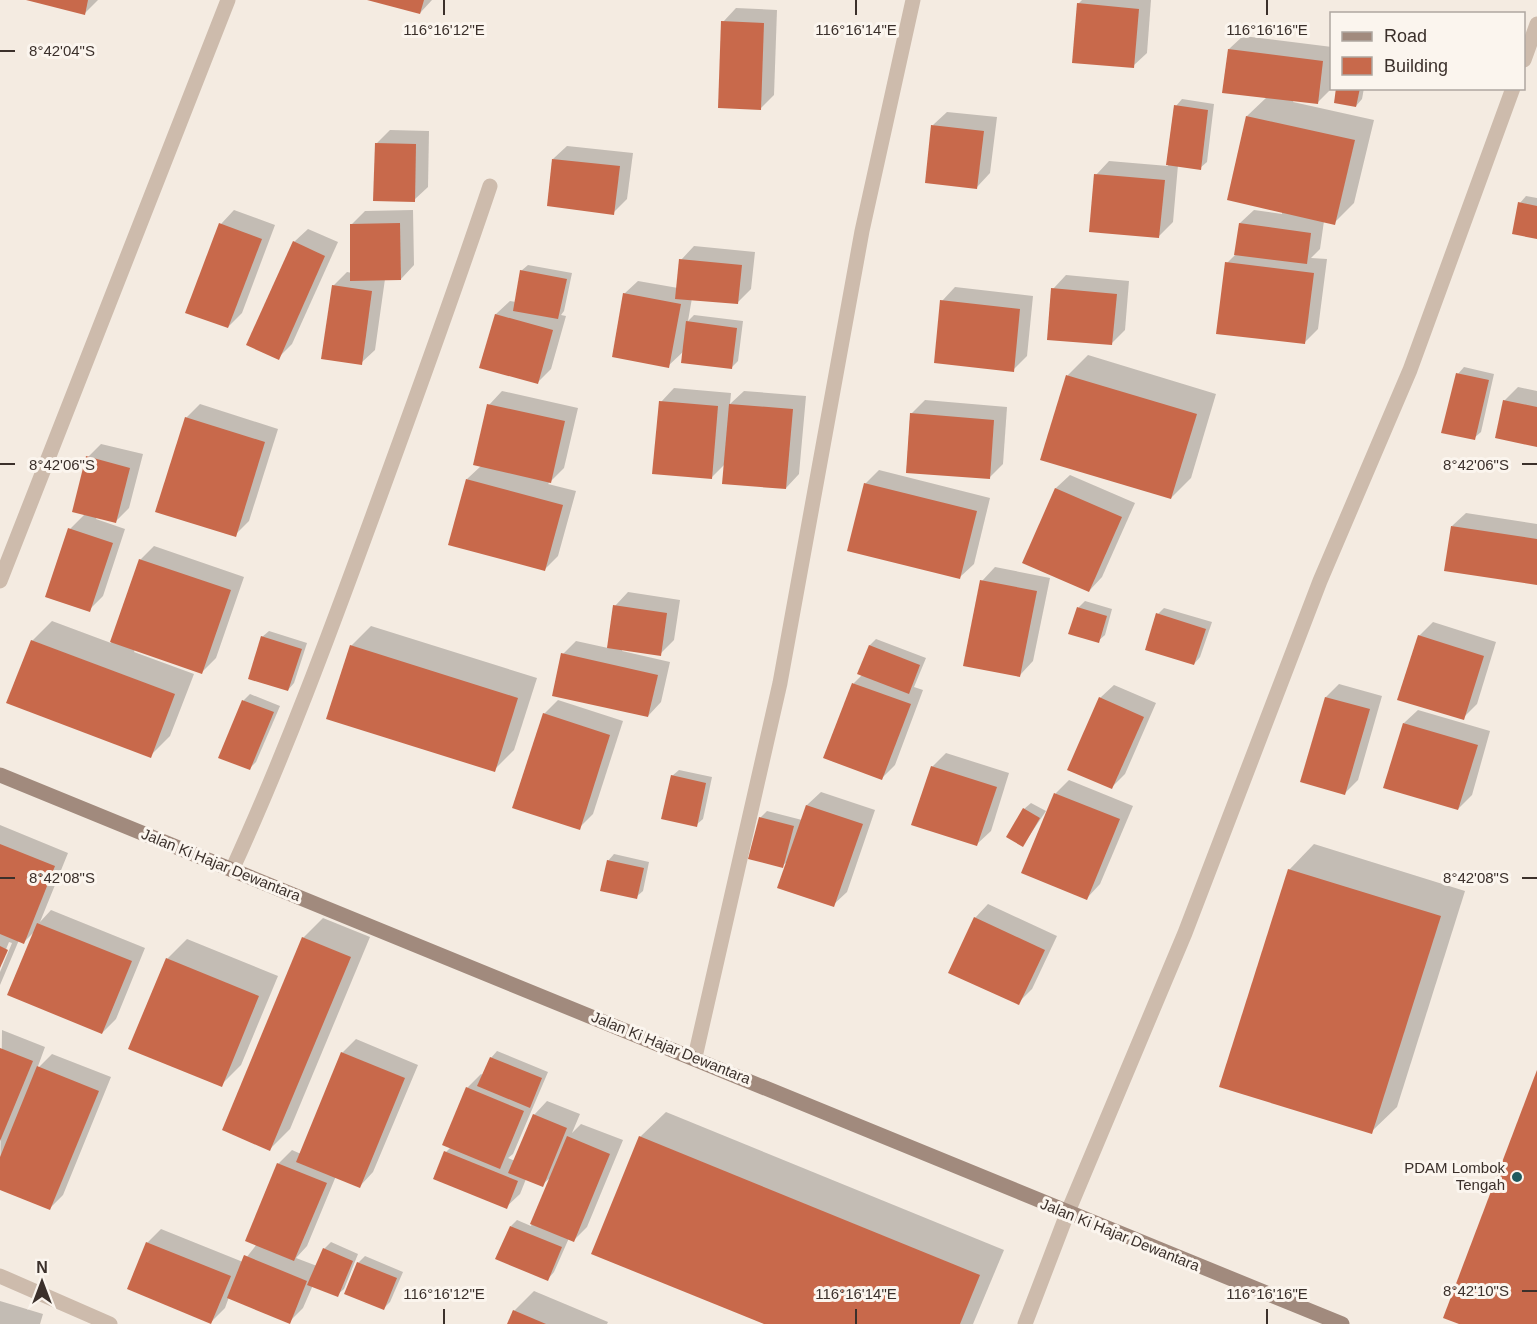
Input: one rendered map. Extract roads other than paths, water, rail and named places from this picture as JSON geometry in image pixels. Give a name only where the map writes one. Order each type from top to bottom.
[{"type":"street","points":[[0,581],[228,0]]},
{"type":"street","points":[[695,1058],[780,683],[862,231],[913,0]]},
{"type":"street","points":[[1525,57],[1537,24]]},
{"type":"street","points":[[1025,1324],[1067,1214],[1185,933],[1320,581],[1410,370],[1512,90]]},
{"type":"street","points":[[232,870],[268,790],[342,598],[446,314],[490,186]]},
{"type":"street","name":"Jalan Ki Hajar Dewantara","points":[[0,776],[695,1058],[1067,1214],[1342,1324]]},
{"type":"street","points":[[0,1275],[110,1324]]},
{"type":"place","name":"PDAM Lombok Tengah","points":[[1517,1177]]}]
